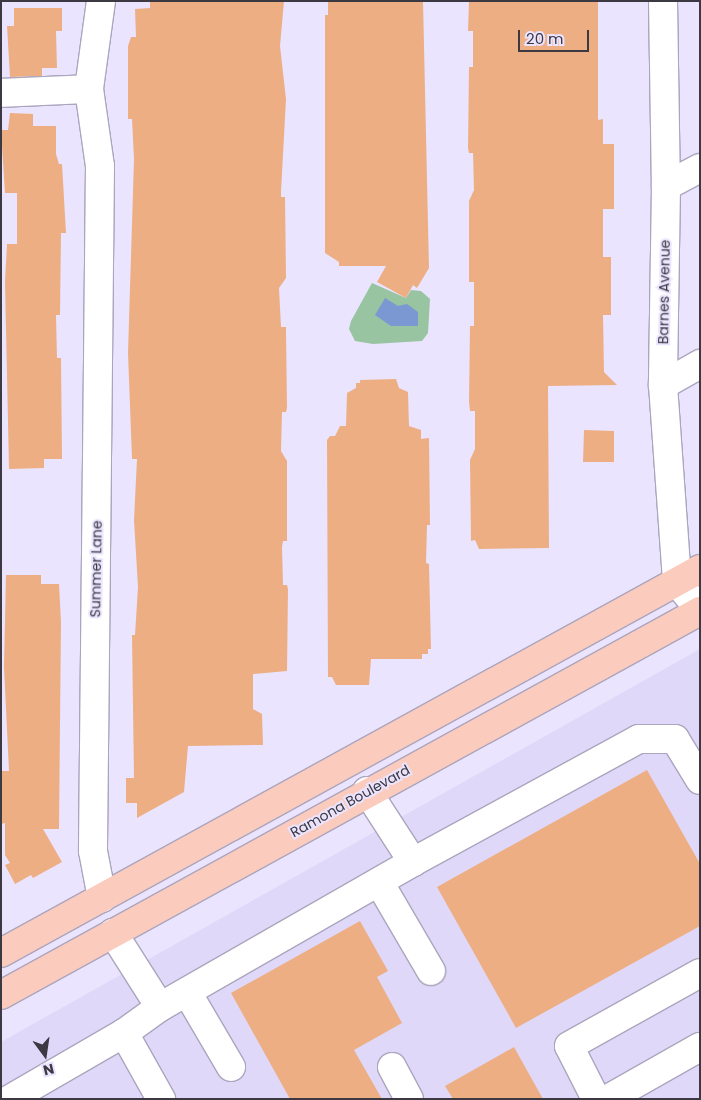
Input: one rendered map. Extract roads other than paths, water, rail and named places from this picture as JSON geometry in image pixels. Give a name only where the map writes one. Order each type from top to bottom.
[{"type":"main road","points":[[1,953],[688,576]]},
{"type":"main road","name":"Ramona Boulevard","points":[[1,995],[367,791],[700,610]]},
{"type":"street","name":"Summer Lane","points":[[101,1],[89,89],[100,166],[93,851],[102,898]]},
{"type":"street","name":"Barnes Avenue","points":[[663,1],[666,186],[663,385],[688,576]]},
{"type":"street","points":[[1,93],[89,89]]},
{"type":"street","points":[[666,186],[700,168]]},
{"type":"street","points":[[663,385],[700,364]]},
{"type":"street","points":[[688,576],[700,610]]},
{"type":"street","points":[[10,1099],[124,1033],[160,1007],[413,862],[639,738],[675,739],[700,780]]},
{"type":"street","points":[[367,791],[413,862]]},
{"type":"street","points":[[379,882],[431,972]]},
{"type":"street","points":[[113,933],[160,1007]]},
{"type":"street","points":[[596,1099],[569,1046],[700,973]]},
{"type":"street","points":[[187,992],[231,1067]]},
{"type":"street","points":[[124,1033],[161,1099]]},
{"type":"street","points":[[608,1099],[700,1047]]},
{"type":"street","points":[[392,1067],[409,1099]]},
{"type":"water","points":[[385,298],[398,306],[407,304],[418,312],[418,326],[391,326],[375,315]]}]
